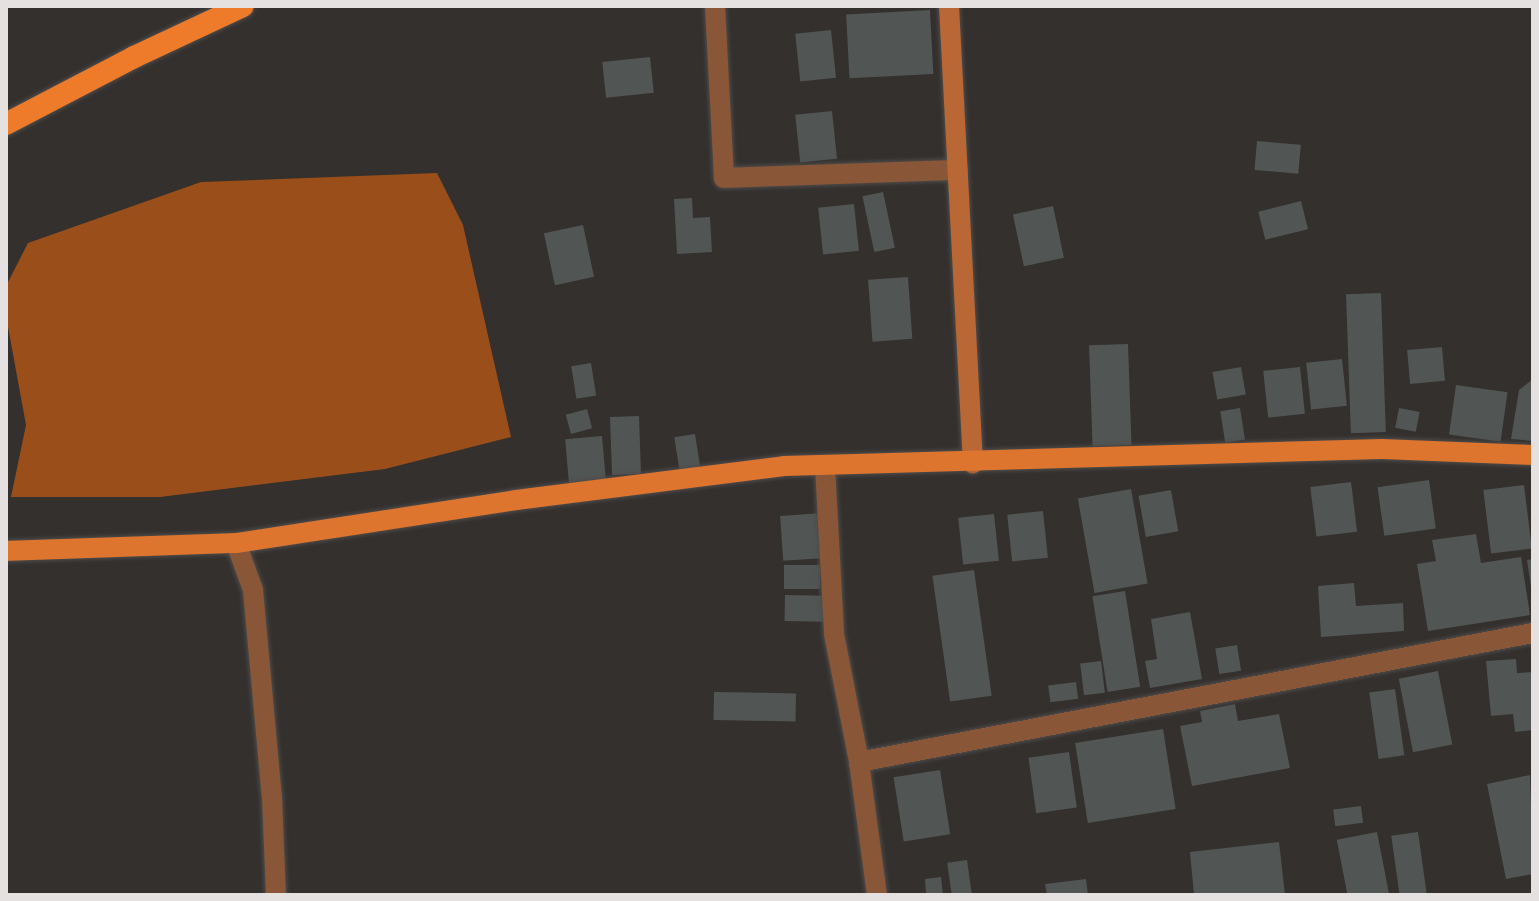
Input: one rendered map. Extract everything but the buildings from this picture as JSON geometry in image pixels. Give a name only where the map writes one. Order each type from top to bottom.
[{"type":"highway","points":[[6,124],[134,57],[243,6]]},
{"type":"main road","points":[[949,6],[973,463]]},
{"type":"main road","points":[[6,551],[236,543],[516,500],[784,466],[1382,449],[1533,455]]},
{"type":"street","points":[[715,6],[724,178],[958,170]]},
{"type":"street","points":[[825,466],[834,634],[859,762],[877,895]]},
{"type":"street","points":[[236,543],[253,590],[272,797],[276,895]]},
{"type":"street","points":[[859,762],[1533,633]]},
{"type":"shaded area","points":[[437,173],[463,225],[511,437],[385,469],[160,497],[11,497],[26,425],[6,316],[6,286],[28,243],[201,182]]}]
